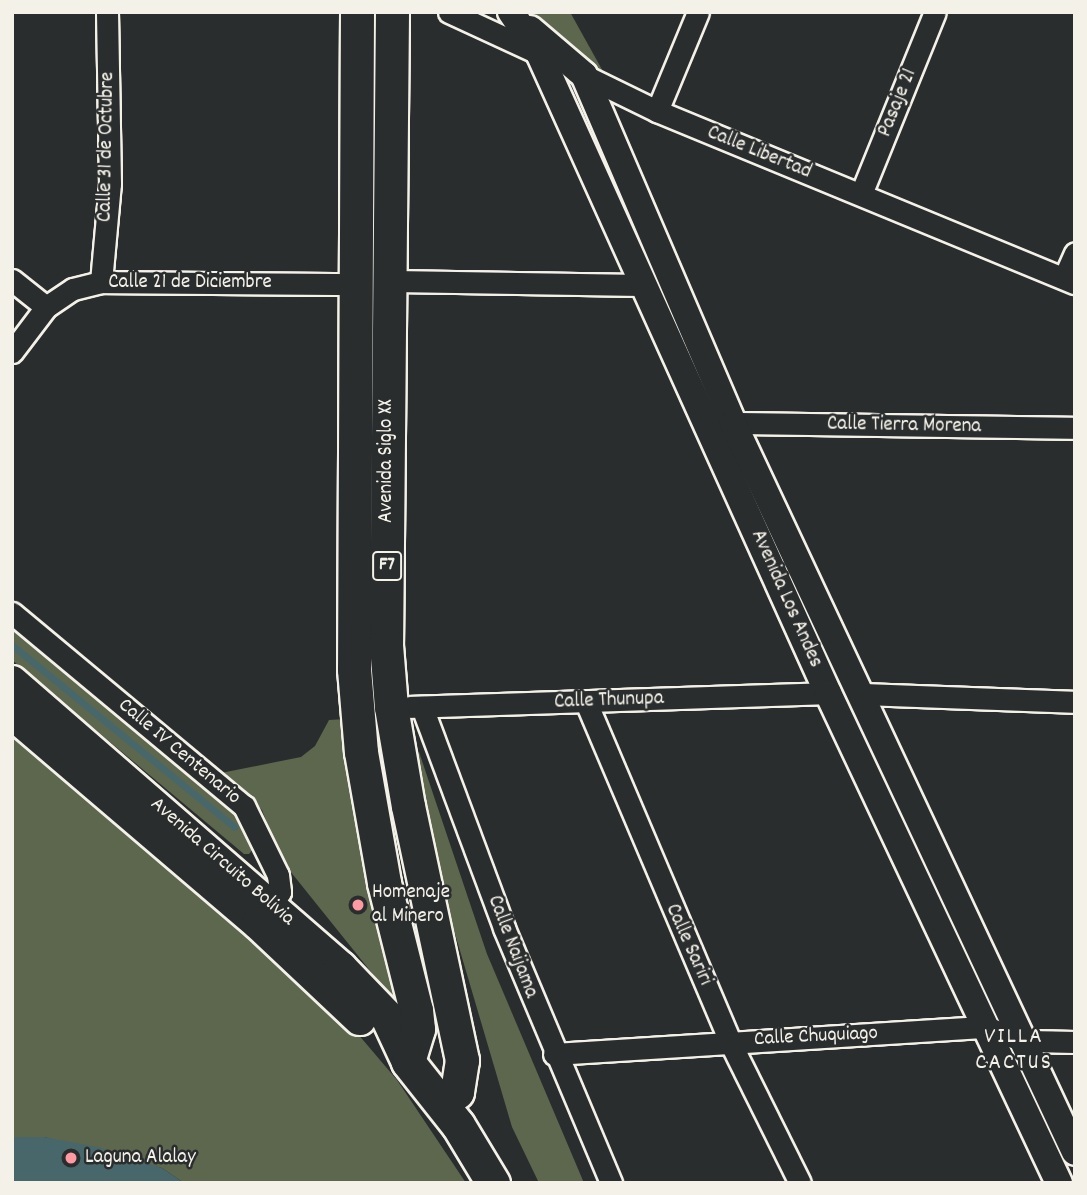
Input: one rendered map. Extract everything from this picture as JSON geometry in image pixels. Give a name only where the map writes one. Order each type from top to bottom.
[{"type":"highway","name":"Avenida Siglo XX","points":[[357,12],[354,284],[355,701],[384,883],[416,1010],[418,1029],[408,1062]]},
{"type":"highway","name":"Avenida Siglo XX","points":[[397,19],[389,281],[386,645],[407,707],[462,1060],[457,1092],[442,1103]]},
{"type":"highway","name":"Avenida Circuito Bolivia","points":[[408,1062],[442,1103],[493,1183]]},
{"type":"main road","name":"Avenida Circuito Bolivia","points":[[12,682],[266,914]]},
{"type":"main road","name":"Avenida Circuito Bolivia","points":[[12,713],[266,914],[386,1015],[408,1062]]},
{"type":"street","name":"Calle 31 de Octubre","points":[[101,282],[110,184],[107,12]]},
{"type":"street","name":"Calle Libertad","points":[[449,12],[657,111],[1070,281]]},
{"type":"street","points":[[657,111],[698,12]]},
{"type":"street","name":"Pasaje 21","points":[[861,194],[934,12]]},
{"type":"street","name":"Avenida Los Andes","points":[[510,14],[539,53],[828,694],[1059,1183]]},
{"type":"street","name":"Avenida Los Andes","points":[[510,14],[584,75],[733,423],[1075,1152]]},
{"type":"street","points":[[1070,281],[1075,253]]},
{"type":"street","points":[[12,280],[46,307]]},
{"type":"street","points":[[389,281],[645,285]]},
{"type":"street","name":"Calle 21 de Diciembre","points":[[12,352],[46,307],[73,289],[101,282],[354,284]]},
{"type":"street","name":"Calle Tierra Morena","points":[[733,423],[1075,429]]},
{"type":"street","name":"Calle IV Centenario","points":[[12,613],[229,789],[244,806],[278,875],[280,892],[266,914]]},
{"type":"street","name":"Calle Thunupa","points":[[407,707],[828,694]]},
{"type":"street","points":[[860,694],[1075,702]]},
{"type":"street","name":"Calle Sariri","points":[[586,702],[730,1042],[800,1183]]},
{"type":"street","name":"Calle Naijama","points":[[407,707],[611,1183]]},
{"type":"street","name":"Calle Chuquiago","points":[[554,1054],[986,1027],[1024,1041],[1075,1042]]},
{"type":"green space","points":[[530,12],[570,12],[605,75],[588,66]]},
{"type":"green space","points":[[12,625],[233,810],[253,849],[249,854],[244,854],[12,660]]},
{"type":"green space","points":[[346,719],[398,998],[392,998],[282,861],[262,810],[221,773],[301,757],[315,746],[329,720]]},
{"type":"green space","points":[[12,729],[329,1000],[397,1080],[466,1183],[184,1183],[162,1168],[44,1137],[12,1137]]},
{"type":"green space","points":[[412,747],[419,752],[487,954],[584,1183],[539,1183],[512,1127],[448,910]]},
{"type":"water","name":"Laguna Alalay","points":[[12,1137],[44,1137],[98,1147],[162,1168],[184,1183],[12,1183]]},
{"type":"waterway","points":[[12,645],[234,827]]},
{"type":"place","name":"Homenaje al Minero","points":[[358,905]]},
{"type":"place","name":"Laguna Alalay","points":[[71,1158]]},
{"type":"district","name":"VILLA CACTUS","points":[[1014,1051]]}]
